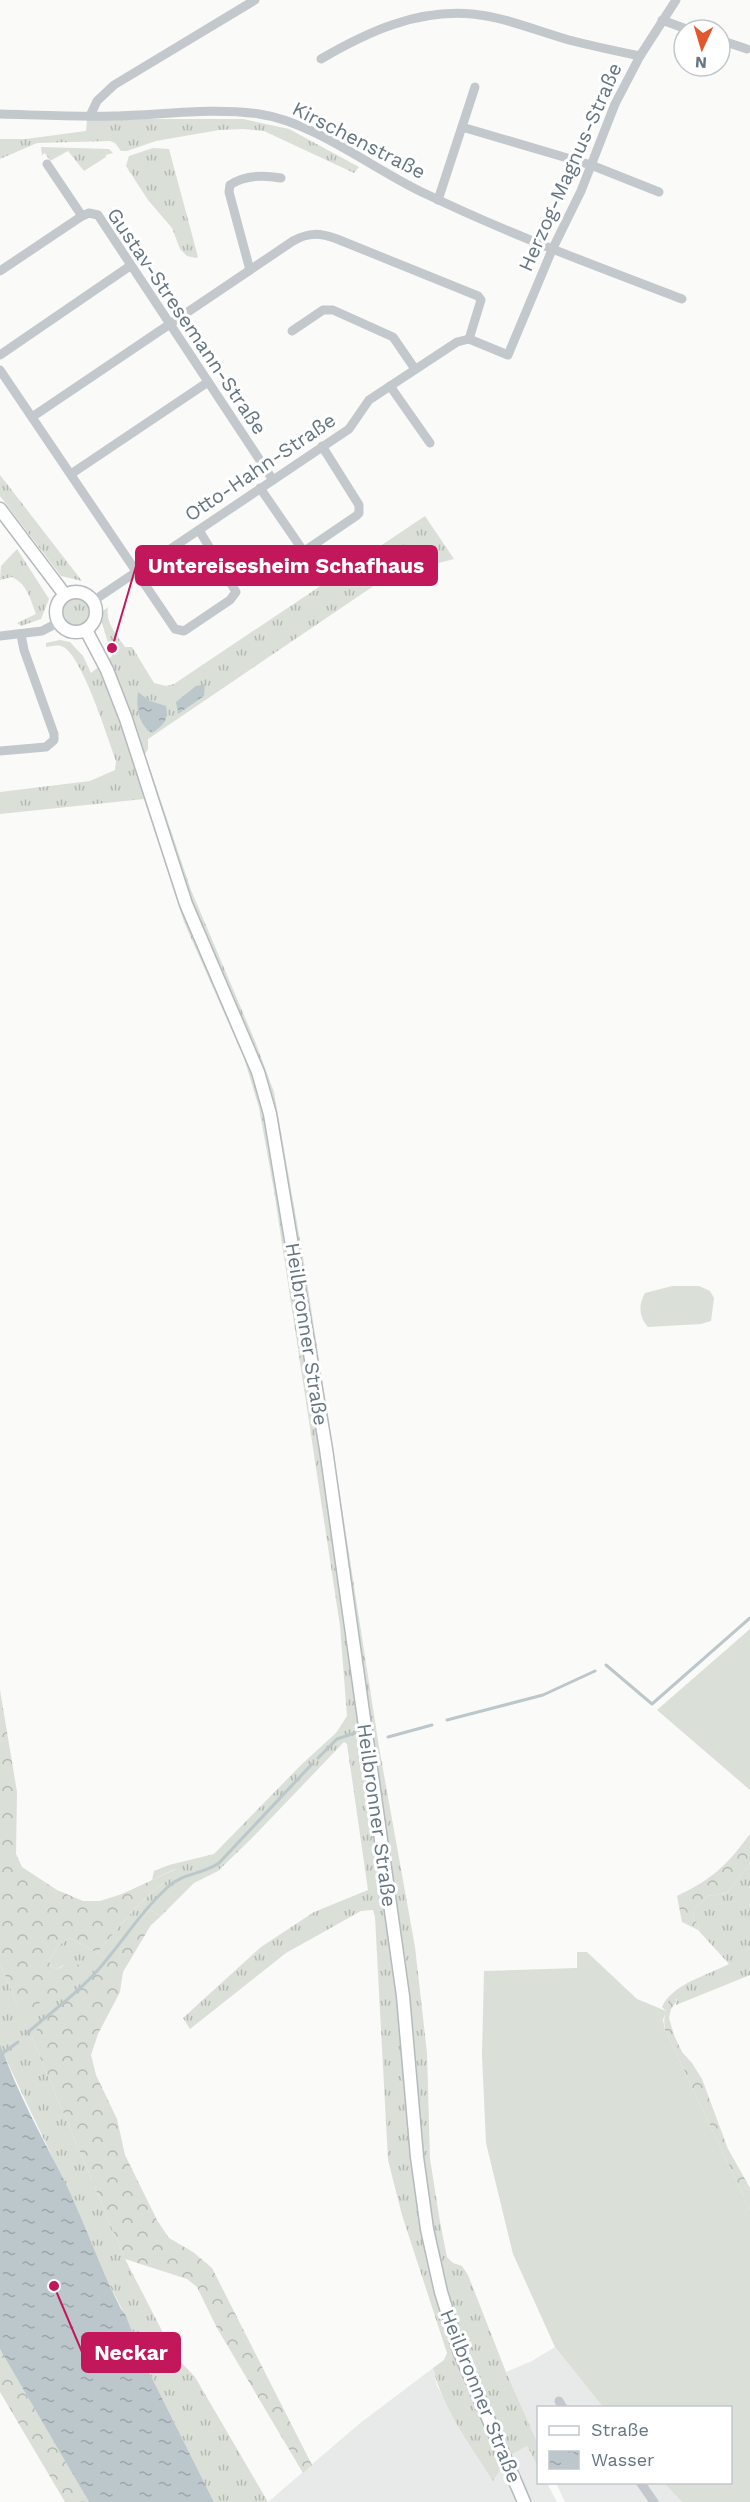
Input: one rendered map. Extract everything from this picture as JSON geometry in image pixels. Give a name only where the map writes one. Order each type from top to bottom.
[{"type":"main road","points":[[0,509],[65,595]]},
{"type":"main road","points":[[77,592],[85,594],[93,601],[95,619],[86,630],[70,631],[58,622],[56,608],[65,595],[77,592]]},
{"type":"main road","name":"Heilbronner Straße","points":[[86,630],[107,670],[126,719],[186,904],[258,1072],[270,1114],[323,1427],[403,1996],[417,2157],[427,2229],[441,2292],[460,2353],[524,2502]]},
{"type":"street","points":[[90,116],[97,101],[114,85],[255,0]]},
{"type":"street","name":"Herzog-Magnus-Straße","points":[[469,339],[508,355],[591,165],[615,104],[640,56],[676,0]]},
{"type":"street","points":[[321,59],[361,36],[398,22],[461,13],[487,16],[570,40],[640,56]]},
{"type":"street","points":[[662,20],[672,24]]},
{"type":"street","points":[[732,44],[747,49]]},
{"type":"street","points":[[438,200],[475,87]]},
{"type":"street","name":"Kirschenstraße","points":[[0,112],[90,116],[178,112],[259,114],[298,124],[438,200],[552,250],[682,299]]},
{"type":"street","points":[[462,127],[591,165],[659,192]]},
{"type":"street","points":[[47,164],[82,216]]},
{"type":"street","points":[[250,270],[229,192],[230,186],[238,181],[263,175],[281,178]]},
{"type":"street","name":"Gustav-Stresemann-Straße","points":[[0,271],[82,216],[89,213],[98,215],[273,480]]},
{"type":"street","points":[[32,417],[303,236],[324,234],[478,296],[481,306],[469,339]]},
{"type":"street","points":[[0,355],[130,266]]},
{"type":"street","points":[[292,331],[317,313],[333,310],[393,337],[415,369]]},
{"type":"street","name":"Otto-Hahn-Straße","points":[[93,601],[350,429],[369,400],[457,342],[469,339]]},
{"type":"street","points":[[0,370],[135,573],[175,629],[179,631],[184,631],[230,600],[237,592],[199,530]]},
{"type":"street","points":[[71,474],[208,382]]},
{"type":"street","points":[[390,386],[430,443]]},
{"type":"street","points":[[260,488],[300,548],[306,550],[356,516],[360,509],[322,446]]},
{"type":"street","points":[[0,636],[42,631],[58,622]]},
{"type":"street","points":[[0,751],[46,747],[54,740],[54,734],[24,651],[21,635]]},
{"type":"street","points":[[641,2484],[654,2502]]},
{"type":"shaded area","points":[[555,2347],[602,2406],[537,2406],[537,2442],[506,2372],[532,2361]]},
{"type":"shaded area","points":[[433,2368],[437,2386],[467,2440],[494,2480],[511,2455],[527,2446],[537,2465],[537,2484],[548,2484],[557,2502],[268,2502],[359,2424]]},
{"type":"shaded area","points":[[556,2484],[665,2484],[682,2502],[565,2502]]},
{"type":"green space","points":[[87,119],[243,119],[289,129],[359,167],[354,173],[264,131],[243,129],[219,130],[156,141],[127,151],[121,151],[115,143],[110,141],[37,143],[0,159],[0,139],[26,139],[86,131]]},
{"type":"green space","points":[[41,147],[109,149],[113,153],[106,155],[84,171],[68,151],[50,161],[45,153],[42,155]]},
{"type":"green space","points":[[153,148],[169,149],[198,257],[196,258],[187,256],[180,249],[172,228],[148,200],[126,166],[129,156]]},
{"type":"green space","points":[[0,475],[82,581],[61,576],[0,496]]},
{"type":"green space","points":[[425,516],[454,559],[392,575],[375,585],[148,739],[148,749],[145,754],[191,890],[255,1041],[274,1092],[304,1263],[379,1747],[415,1947],[427,2053],[430,2159],[440,2222],[447,2257],[453,2263],[462,2266],[468,2275],[506,2372],[537,2442],[537,2465],[527,2446],[511,2455],[493,2481],[451,2413],[433,2368],[444,2360],[447,2353],[402,2215],[388,2160],[373,1910],[361,1911],[286,1953],[190,2029],[183,2018],[261,1947],[314,1912],[368,1890],[347,1744],[344,1742],[218,1871],[194,1883],[161,1916],[150,1910],[82,1989],[44,2022],[32,2038],[125,2259],[175,2356],[195,2377],[268,2502],[214,2502],[96,2259],[65,2184],[0,2044],[0,1963],[17,2004],[65,1964],[57,1969],[51,1967],[49,1960],[59,1945],[70,1938],[97,1953],[146,1898],[181,1871],[175,1869],[152,1880],[154,1871],[214,1854],[302,1764],[336,1733],[347,1716],[340,1626],[274,1191],[259,1108],[244,1058],[184,922],[144,799],[0,814],[0,792],[90,781],[115,770],[116,761],[80,668],[65,648],[46,647],[46,643],[60,640],[70,642],[83,656],[91,673],[112,656],[102,623],[102,612],[108,607],[108,618],[112,629],[125,647],[132,647],[154,683],[166,686],[174,684]]},
{"type":"green space","points":[[17,549],[49,599],[41,619],[21,626],[17,623],[36,614],[30,597],[21,583],[12,577],[0,580],[1,566]]},
{"type":"green space","points":[[76,597],[86,602],[91,612],[86,622],[76,627],[66,622],[61,612],[66,602]]},
{"type":"green space","points":[[672,1286],[699,1286],[710,1291],[714,1298],[711,1321],[701,1324],[648,1327],[640,1311],[645,1293]]},
{"type":"green space","points":[[750,1629],[750,1790],[657,1710]]},
{"type":"green space","points":[[0,1690],[17,1792],[16,1854],[22,1867],[57,1890],[83,1901],[100,1901],[122,1894],[176,1869],[182,1871],[146,1898],[97,1953],[70,1938],[59,1945],[49,1960],[51,1967],[57,1969],[74,1962],[84,1968],[76,1981],[25,2012],[17,2004],[0,1963]]},
{"type":"green space","points":[[750,1834],[750,1864],[727,1893],[708,1896],[693,1910],[694,1920],[699,1924],[698,1930],[682,1922],[677,1896],[710,1877],[734,1854]]},
{"type":"green space","points":[[750,1864],[750,1975],[676,2005],[677,1999],[669,2004],[666,2011],[662,2007],[667,1999],[682,1986],[729,1964],[698,1930],[699,1924],[694,1920],[693,1910],[708,1896],[727,1893]]},
{"type":"green space","points":[[150,1910],[161,1916],[151,1925],[123,1972],[120,1992],[98,2034],[91,2055],[96,2075],[117,2119],[125,2155],[157,2220],[169,2238],[193,2252],[212,2268],[312,2465],[303,2473],[217,2328],[197,2287],[187,2279],[125,2259],[32,2038],[40,2024],[88,1982]]},
{"type":"green space","points":[[577,1952],[587,1952],[637,1999],[666,2011],[663,2020],[665,2030],[750,2210],[750,2502],[682,2502],[665,2484],[732,2484],[732,2406],[602,2406],[555,2347],[513,2254],[486,2143],[482,2055],[484,1971],[577,1968]]},
{"type":"green space","points":[[674,1998],[677,2001],[671,2009],[669,2018],[674,2035],[682,2052],[702,2079],[728,2149],[750,2188],[750,2210],[665,2030],[665,2012]]},
{"type":"green space","points":[[0,2349],[89,2502],[65,2502],[0,2392]]},
{"type":"water","points":[[205,684],[204,696],[178,714],[176,702],[196,686]]},
{"type":"water","points":[[138,692],[150,701],[166,706],[167,715],[164,722],[152,733],[144,725],[139,715]]},
{"type":"water","points":[[0,2044],[22,2097],[65,2182],[106,2278],[125,2314],[146,2366],[214,2502],[89,2502],[0,2349]]},
{"type":"waterway","points":[[606,1665],[652,1704],[750,1618]]},
{"type":"waterway","points":[[447,1720],[543,1695],[595,1671]]},
{"type":"waterway","points":[[388,1737],[432,1725]]},
{"type":"waterway","points":[[318,1758],[337,1739],[355,1733]]},
{"type":"waterway","points":[[27,2033],[89,1979],[149,1906],[169,1886],[181,1878],[219,1863],[312,1764]]},
{"type":"waterway","points":[[3,2053],[18,2042]]},
{"type":"place","name":"Untereisesheim Schafhaus","points":[[112,648]]},
{"type":"place","name":"Neckar","points":[[54,2286]]}]
